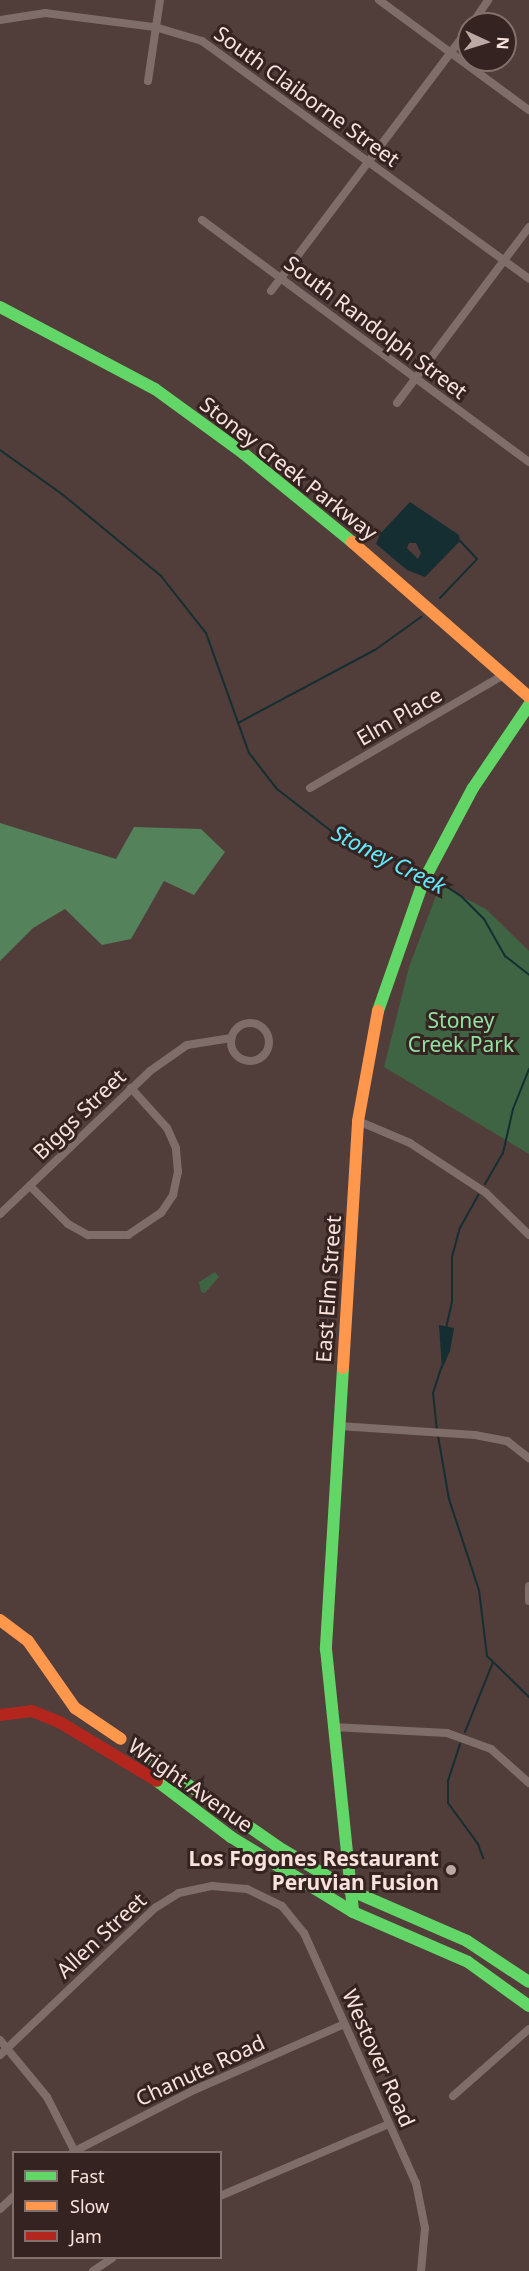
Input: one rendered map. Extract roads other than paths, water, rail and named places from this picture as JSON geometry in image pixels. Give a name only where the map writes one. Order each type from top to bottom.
[{"type":"street","points":[[148,81],[160,0]]},
{"type":"street","points":[[379,0],[529,110]]},
{"type":"street","name":"South Claiborne Street","points":[[0,20],[45,13],[155,27],[202,41],[529,279]]},
{"type":"street","points":[[271,291],[366,161],[457,45]]},
{"type":"street","name":"South Randolph Street","points":[[202,220],[529,462]]},
{"type":"street","points":[[397,403],[529,227]]},
{"type":"street","name":"Stoney Creek Parkway","points":[[0,307],[155,389],[243,453],[408,588],[529,697]]},
{"type":"street","name":"Elm Place","points":[[310,788],[505,674]]},
{"type":"street","name":"East Elm Street","points":[[353,1912],[326,1649],[358,1121],[379,1006],[400,940],[436,857],[473,788],[529,705]]},
{"type":"street","points":[[255,1023],[266,1031],[270,1044],[264,1056],[255,1061],[242,1059],[234,1053],[231,1038],[243,1024],[255,1023]]},
{"type":"street","name":"Biggs Street","points":[[0,1214],[131,1088],[187,1045],[231,1038]]},
{"type":"street","points":[[30,1186],[68,1224],[88,1235],[128,1235],[161,1213],[173,1195],[178,1172],[176,1148],[167,1128],[131,1088]]},
{"type":"street","points":[[358,1121],[410,1143],[486,1193],[529,1235]]},
{"type":"street","points":[[339,1426],[442,1432],[507,1441],[529,1458]]},
{"type":"street","points":[[529,1586],[529,1601]]},
{"type":"street","name":"Wright Avenue","points":[[0,1620],[5,1620],[28,1641],[75,1708],[121,1739]]},
{"type":"street","name":"Wright Avenue","points":[[0,1715],[32,1711],[61,1723],[156,1780],[231,1837],[353,1912],[468,1962],[529,2006]]},
{"type":"street","points":[[333,1727],[447,1733],[491,1749],[529,1784]]},
{"type":"street","name":"Wright Avenue","points":[[136,1749],[218,1809],[352,1891],[467,1941],[529,1983]]},
{"type":"street","name":"Allen Street","points":[[0,2055],[155,1908],[179,1893],[212,1886],[247,1888]]},
{"type":"street","name":"Westover Road","points":[[247,1888],[282,1906],[304,1933],[416,2183],[425,2228],[421,2271]]},
{"type":"street","name":"Chanute Road","points":[[76,2151],[194,2090],[344,2024]]},
{"type":"street","points":[[453,2096],[529,2029]]},
{"type":"street","points":[[0,2040],[8,2047],[46,2097],[73,2151]]},
{"type":"street","points":[[222,2195],[389,2124]]},
{"type":"street","points":[[0,2208],[12,2198]]},
{"type":"water","points":[[410,502],[459,535],[460,541],[425,577],[407,570],[376,544],[380,534]],"holes":[[[409,543],[416,543],[421,553],[418,559],[407,548]]]},
{"type":"water","points":[[439,1325],[454,1328],[450,1351],[442,1369]]},
{"type":"waterway","name":"Stoney Creek","points":[[0,450],[62,494],[161,576],[206,633],[249,753],[277,789],[335,834],[423,872]]},
{"type":"waterway","points":[[440,598],[477,559],[460,541]]},
{"type":"waterway","points":[[238,723],[375,650],[421,617]]},
{"type":"waterway","name":"Stoney Creek","points":[[431,876],[462,897],[484,919],[505,956],[529,975]]},
{"type":"waterway","points":[[485,1184],[503,1153],[513,1109],[529,1069]]},
{"type":"waterway","points":[[446,1328],[452,1302],[452,1257],[460,1228],[478,1195]]},
{"type":"waterway","points":[[437,1431],[433,1393],[442,1366]]},
{"type":"waterway","points":[[438,1436],[449,1499],[479,1590],[487,1656],[529,1697]]},
{"type":"waterway","points":[[465,1732],[493,1662]]},
{"type":"waterway","points":[[460,1744],[448,1781],[448,1803],[478,1844],[483,1858]]},
{"type":"place","name":"Los Fogones Restaurant Peruvian Fusion","points":[[451,1870]]},
{"type":"park label","name":"Stoney Creek Park","points":[[461,1032]]}]
